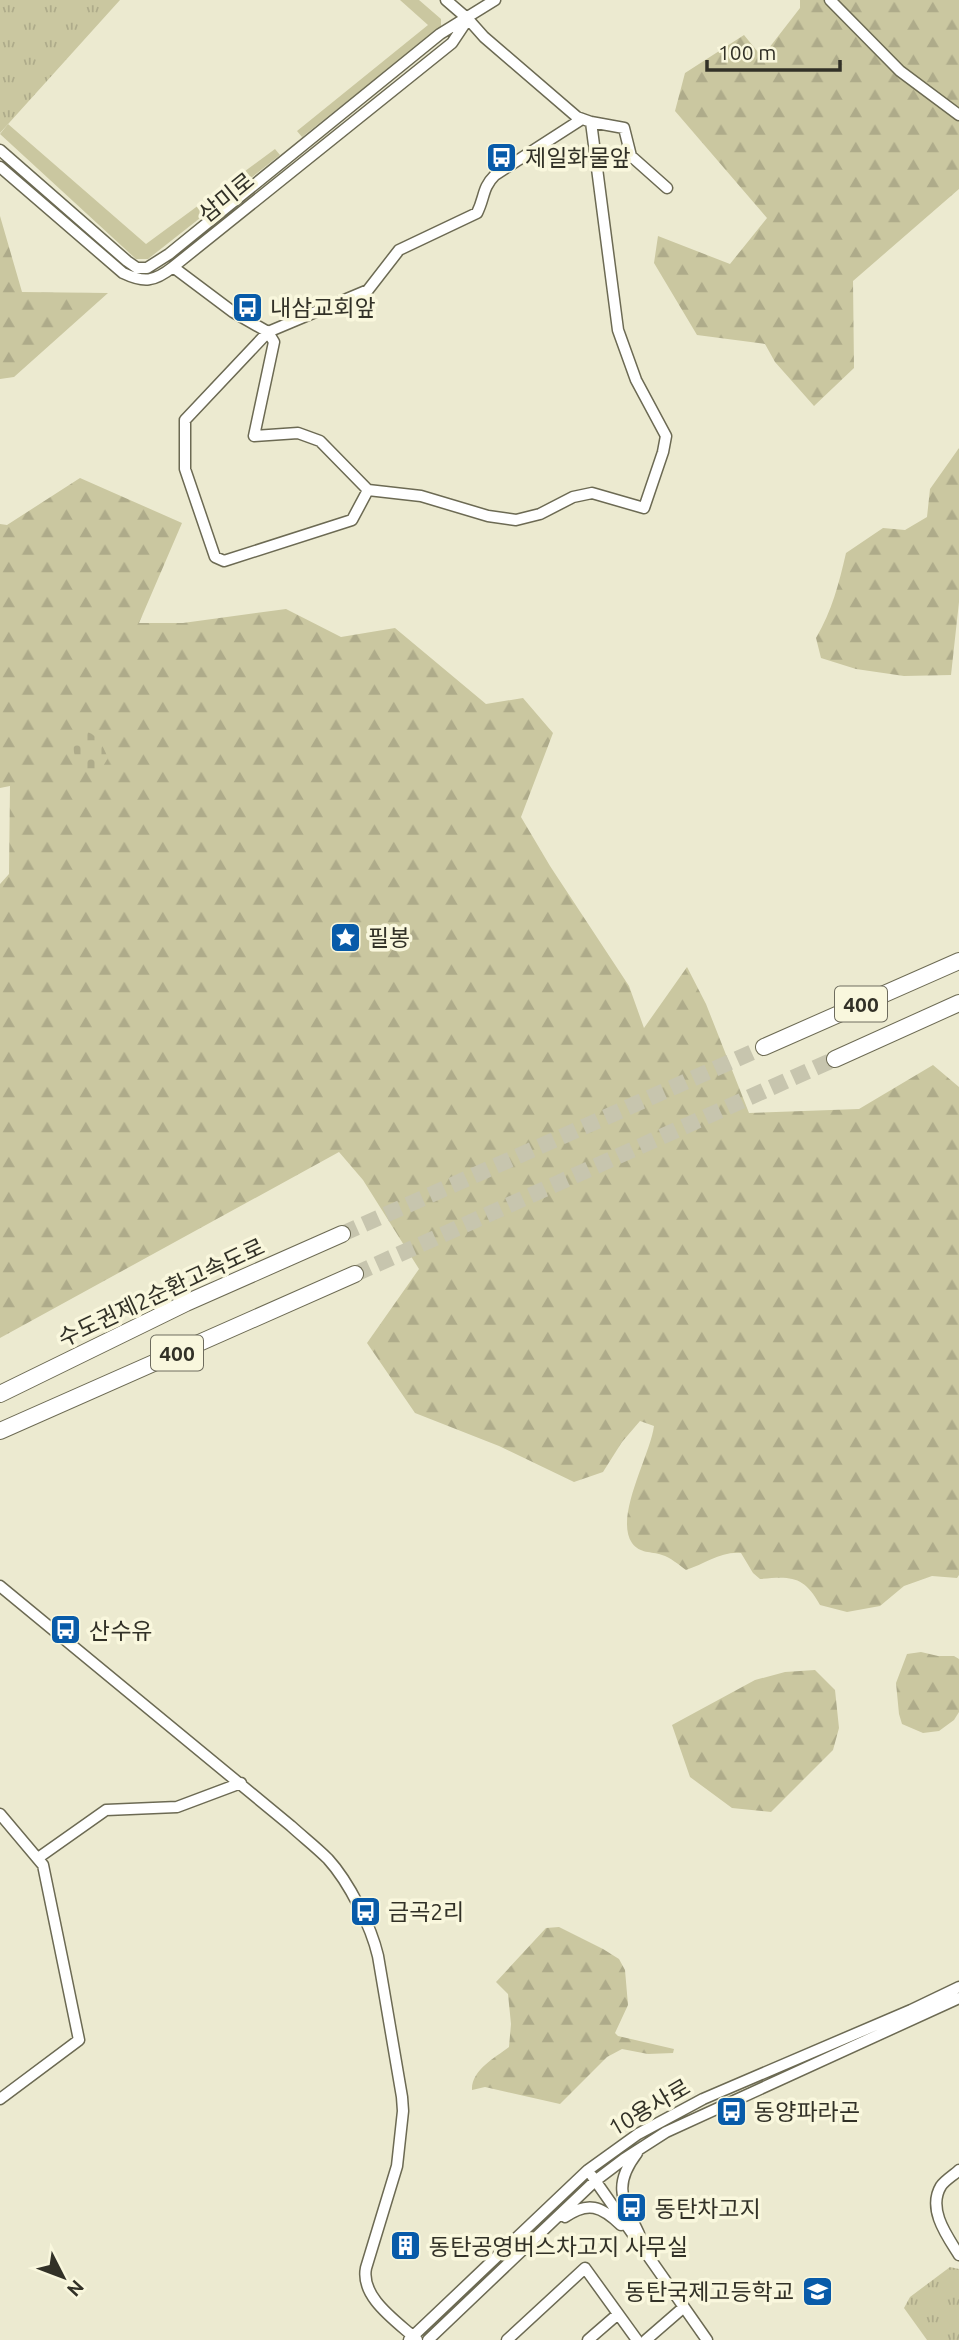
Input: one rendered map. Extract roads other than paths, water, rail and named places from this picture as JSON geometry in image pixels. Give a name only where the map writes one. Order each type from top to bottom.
[{"type":"highway","name":"400","points":[[764,1047],[959,961]]},
{"type":"highway","name":"400","points":[[835,1059],[959,1003]]},
{"type":"highway","name":"수도권제2순환고속도로","points":[[0,1394],[186,1303],[342,1234]]},
{"type":"highway","name":"400","points":[[0,1431],[355,1274]]},
{"type":"street","points":[[446,0],[484,37],[586,121],[624,128],[631,156],[667,188]]},
{"type":"street","name":"삼미로","points":[[0,150],[127,261],[137,268],[147,268],[227,208],[449,27],[468,19],[495,0]]},
{"type":"street","points":[[830,0],[900,71],[959,115]]},
{"type":"street","name":"삼미로","points":[[0,167],[123,273],[146,281],[156,278],[453,43],[468,19]]},
{"type":"street","points":[[368,490],[352,520],[223,561],[215,557],[185,469],[185,420],[268,332],[368,290],[399,250],[477,213],[483,201],[485,184],[495,175],[586,121]]},
{"type":"street","points":[[173,267],[233,312],[268,332],[274,342],[254,436],[298,433],[320,441],[368,490],[421,496],[488,516],[516,520],[540,514],[573,497],[592,493],[645,508],[666,436],[636,380],[618,330],[586,121]]},
{"type":"street","points":[[0,1586],[241,1783],[328,1859],[351,1893],[376,1946],[403,2111],[397,2166],[366,2268],[366,2281],[376,2300],[413,2339]]},
{"type":"street","points":[[38,1858],[106,1810],[177,1807],[241,1783]]},
{"type":"street","points":[[0,1814],[43,1866],[79,2040],[0,2099]]},
{"type":"street","name":"10용사로","points":[[413,2339],[588,2170],[638,2134],[673,2114],[959,1987]]},
{"type":"street","name":"10용사로","points":[[428,2340],[595,2181],[647,2143],[959,1998]]},
{"type":"street","points":[[647,2143],[625,2172],[621,2192],[650,2259]]},
{"type":"street","points":[[588,2170],[707,2340]]},
{"type":"street","points":[[959,2170],[942,2185],[936,2202],[940,2224],[959,2255]]},
{"type":"street","points":[[504,2268],[525,2255],[564,2218],[586,2207],[602,2210],[610,2215],[650,2259]]},
{"type":"street","points":[[508,2340],[585,2268],[637,2340]]},
{"type":"street","points":[[646,2340],[684,2307]]},
{"type":"street","points":[[587,2340],[618,2314]]},
{"type":"tunnel","points":[[342,1234],[764,1047]]},
{"type":"tunnel","points":[[355,1274],[835,1059]]},
{"type":"place","name":"제일화물앞","points":[[502,157]]},
{"type":"place","name":"내삼교회앞","points":[[247,307]]},
{"type":"place","name":"필봉","points":[[345,937]]},
{"type":"place","name":"산수유","points":[[66,1630]]},
{"type":"place","name":"금곡2리","points":[[365,1911]]},
{"type":"place","name":"동양파라곤","points":[[731,2111]]},
{"type":"place","name":"동탄차고지","points":[[632,2208]]},
{"type":"place","name":"동탄공영버스차고지 사무실","points":[[406,2246]]},
{"type":"place","name":"동탄국제고등학교","points":[[817,2291]]}]
